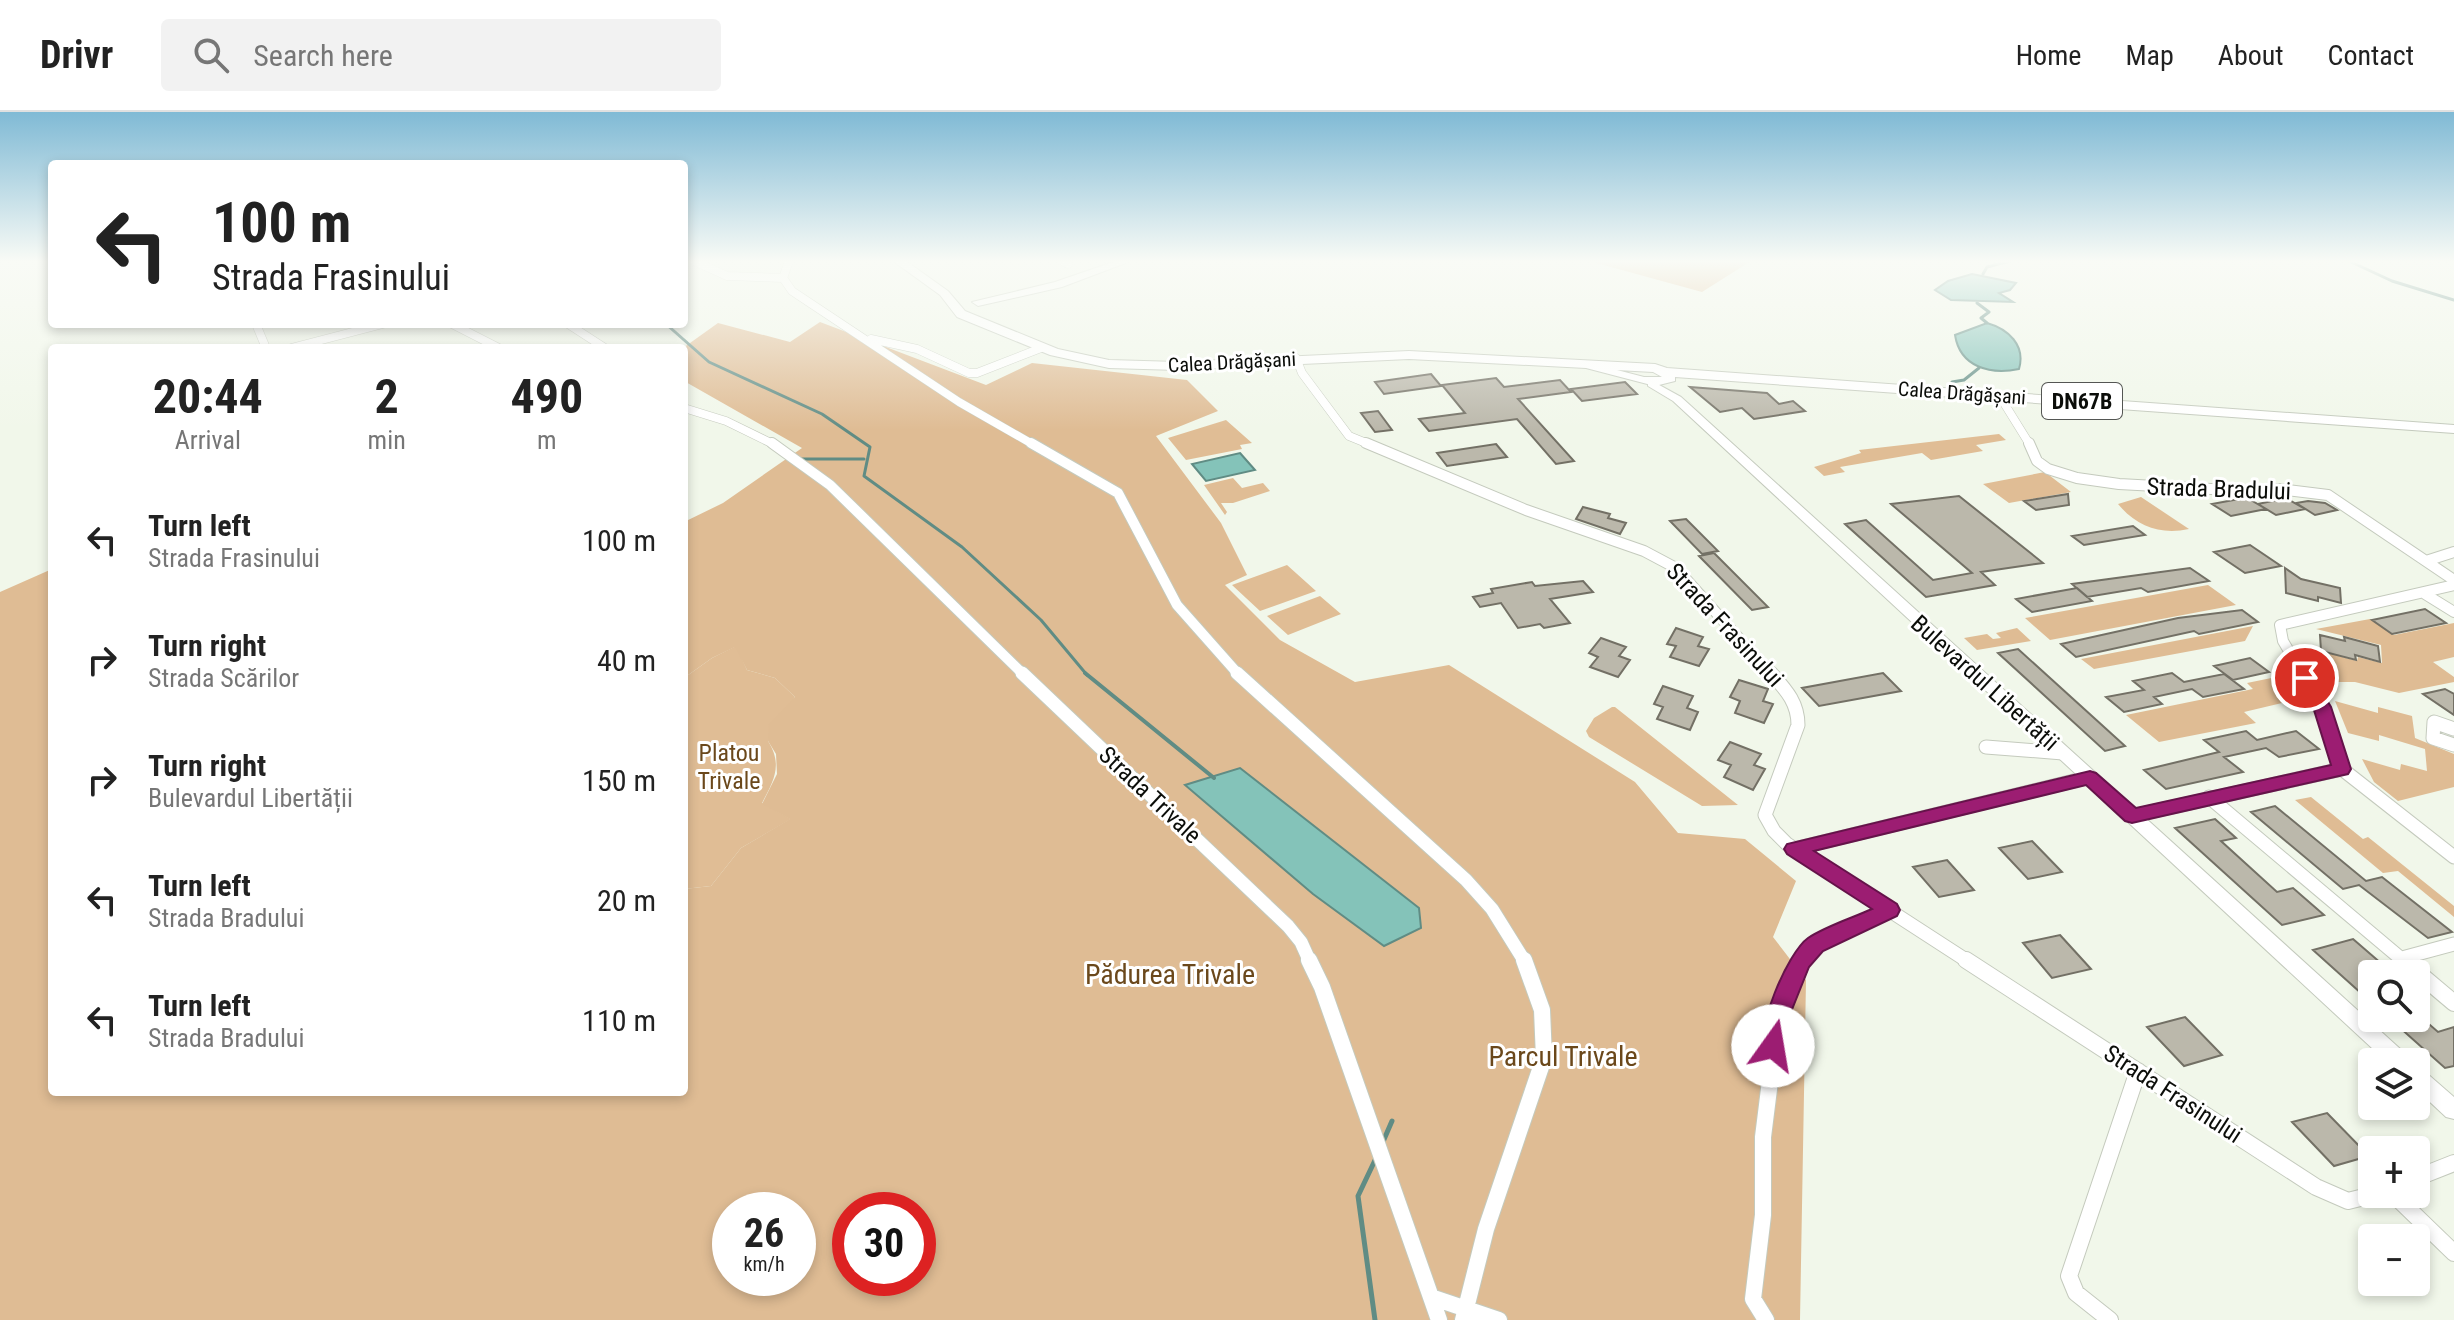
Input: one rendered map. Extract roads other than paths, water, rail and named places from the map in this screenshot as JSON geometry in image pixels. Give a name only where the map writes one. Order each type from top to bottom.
[{"type":"main road","name":"Calea Drăgășani","points":[[973,317],[1041,348],[1090,361],[1133,366],[1409,355],[1591,366],[1637,373]]},
{"type":"main road","name":"Calea Drăgășani","points":[[998,317],[1020,340]]},
{"type":"main road","points":[[1637,373],[1649,368],[1668,377]]},
{"type":"main road","points":[[1637,373],[1652,384],[1668,377]]},
{"type":"main road","name":"Calea Drăgășani","points":[[1668,377],[1709,375],[2454,429]]},
{"type":"main road","name":"Bulevardul Libertății","points":[[1668,377],[1677,399]]},
{"type":"main road","name":"Bulevardul Libertății","points":[[1652,384],[1677,399],[2386,1048]]},
{"type":"main road","points":[[2430,1089],[2454,1110]]},
{"type":"street","points":[[830,317],[898,363],[1066,466],[1099,480],[1118,493],[1129,509],[1156,573],[1187,619],[1303,734],[1450,866],[1491,907],[1521,955],[1543,1006],[1545,1049],[1528,1110],[1477,1254],[1464,1313]]},
{"type":"street","points":[[306,344],[368,328]]},
{"type":"street","points":[[460,328],[491,344]]},
{"type":"street","points":[[574,328],[599,344]]},
{"type":"street","points":[[850,331],[884,344],[917,349],[969,373],[991,370],[1041,348]]},
{"type":"street","name":"Strada Frasinului","points":[[1296,358],[1302,373],[1349,436],[1526,510],[1644,551],[1676,568],[1789,693],[1798,712],[1798,725],[1765,815],[1774,831],[1794,849],[2334,1198],[2348,1201],[2358,1198]]},
{"type":"street","name":"Strada Bradului","points":[[1999,395],[2030,444],[2037,461],[2048,469],[2077,478],[2131,486],[2248,491],[2279,489],[2328,495],[2454,583]]},
{"type":"street","name":"Strada Trivale","points":[[688,409],[760,434],[791,453],[830,485],[1288,926],[1301,942],[1322,987],[1439,1320]]},
{"type":"street","points":[[2426,561],[2454,552]]},
{"type":"street","name":"Strada Bradului","points":[[2342,769],[2322,707],[2283,641],[2280,625],[2425,594],[2454,583]]},
{"type":"street","points":[[2425,594],[2454,612]]},
{"type":"street","points":[[2454,729],[2434,722],[2433,738],[2454,745]]},
{"type":"street","points":[[1986,747],[2063,753]]},
{"type":"street","points":[[2132,816],[2342,769],[2454,857]]},
{"type":"street","points":[[1794,849],[2090,777]]},
{"type":"street","points":[[2209,797],[2454,1003]]},
{"type":"street","points":[[1766,1320],[1753,1299],[1763,1215],[1763,1137],[1778,1017],[1800,963],[1815,945],[1890,910]]},
{"type":"street","points":[[2402,958],[2454,944]]},
{"type":"street","points":[[2110,1320],[2076,1293],[2069,1276],[2138,1071]]},
{"type":"street","points":[[2430,1172],[2454,1163]]},
{"type":"street","points":[[2407,1208],[2454,1253]]},
{"type":"street","points":[[1431,1297],[1464,1313],[1499,1320]]},
{"type":"water","points":[[1987,323],[2002,329],[2014,339],[2020,353],[2019,369],[1987,369],[1963,355],[1955,335]]},
{"type":"water","points":[[1240,453],[1255,470],[1206,481],[1192,464]]},
{"type":"water","points":[[1240,768],[1419,908],[1421,928],[1384,946],[1313,894],[1185,785]]},
{"type":"waterway","points":[[1982,317],[1987,323]]},
{"type":"waterway","points":[[671,328],[709,362],[822,414],[870,447],[864,476],[962,547],[1041,620],[1086,674]]},
{"type":"waterway","points":[[1952,382],[1964,380],[1979,368]]},
{"type":"waterway","points":[[799,459],[864,459]]},
{"type":"waterway","points":[[1086,674],[1214,778]]},
{"type":"waterway","points":[[1382,1144],[1392,1121]]},
{"type":"waterway","points":[[1375,1320],[1358,1196],[1377,1156]]},
{"type":"park label","name":"Platou Trivale","points":[[729,767]]},
{"type":"park label","name":"Pădurea Trivale","points":[[1170,974]]},
{"type":"park label","name":"Parcul Trivale","points":[[1563,1056]]}]
